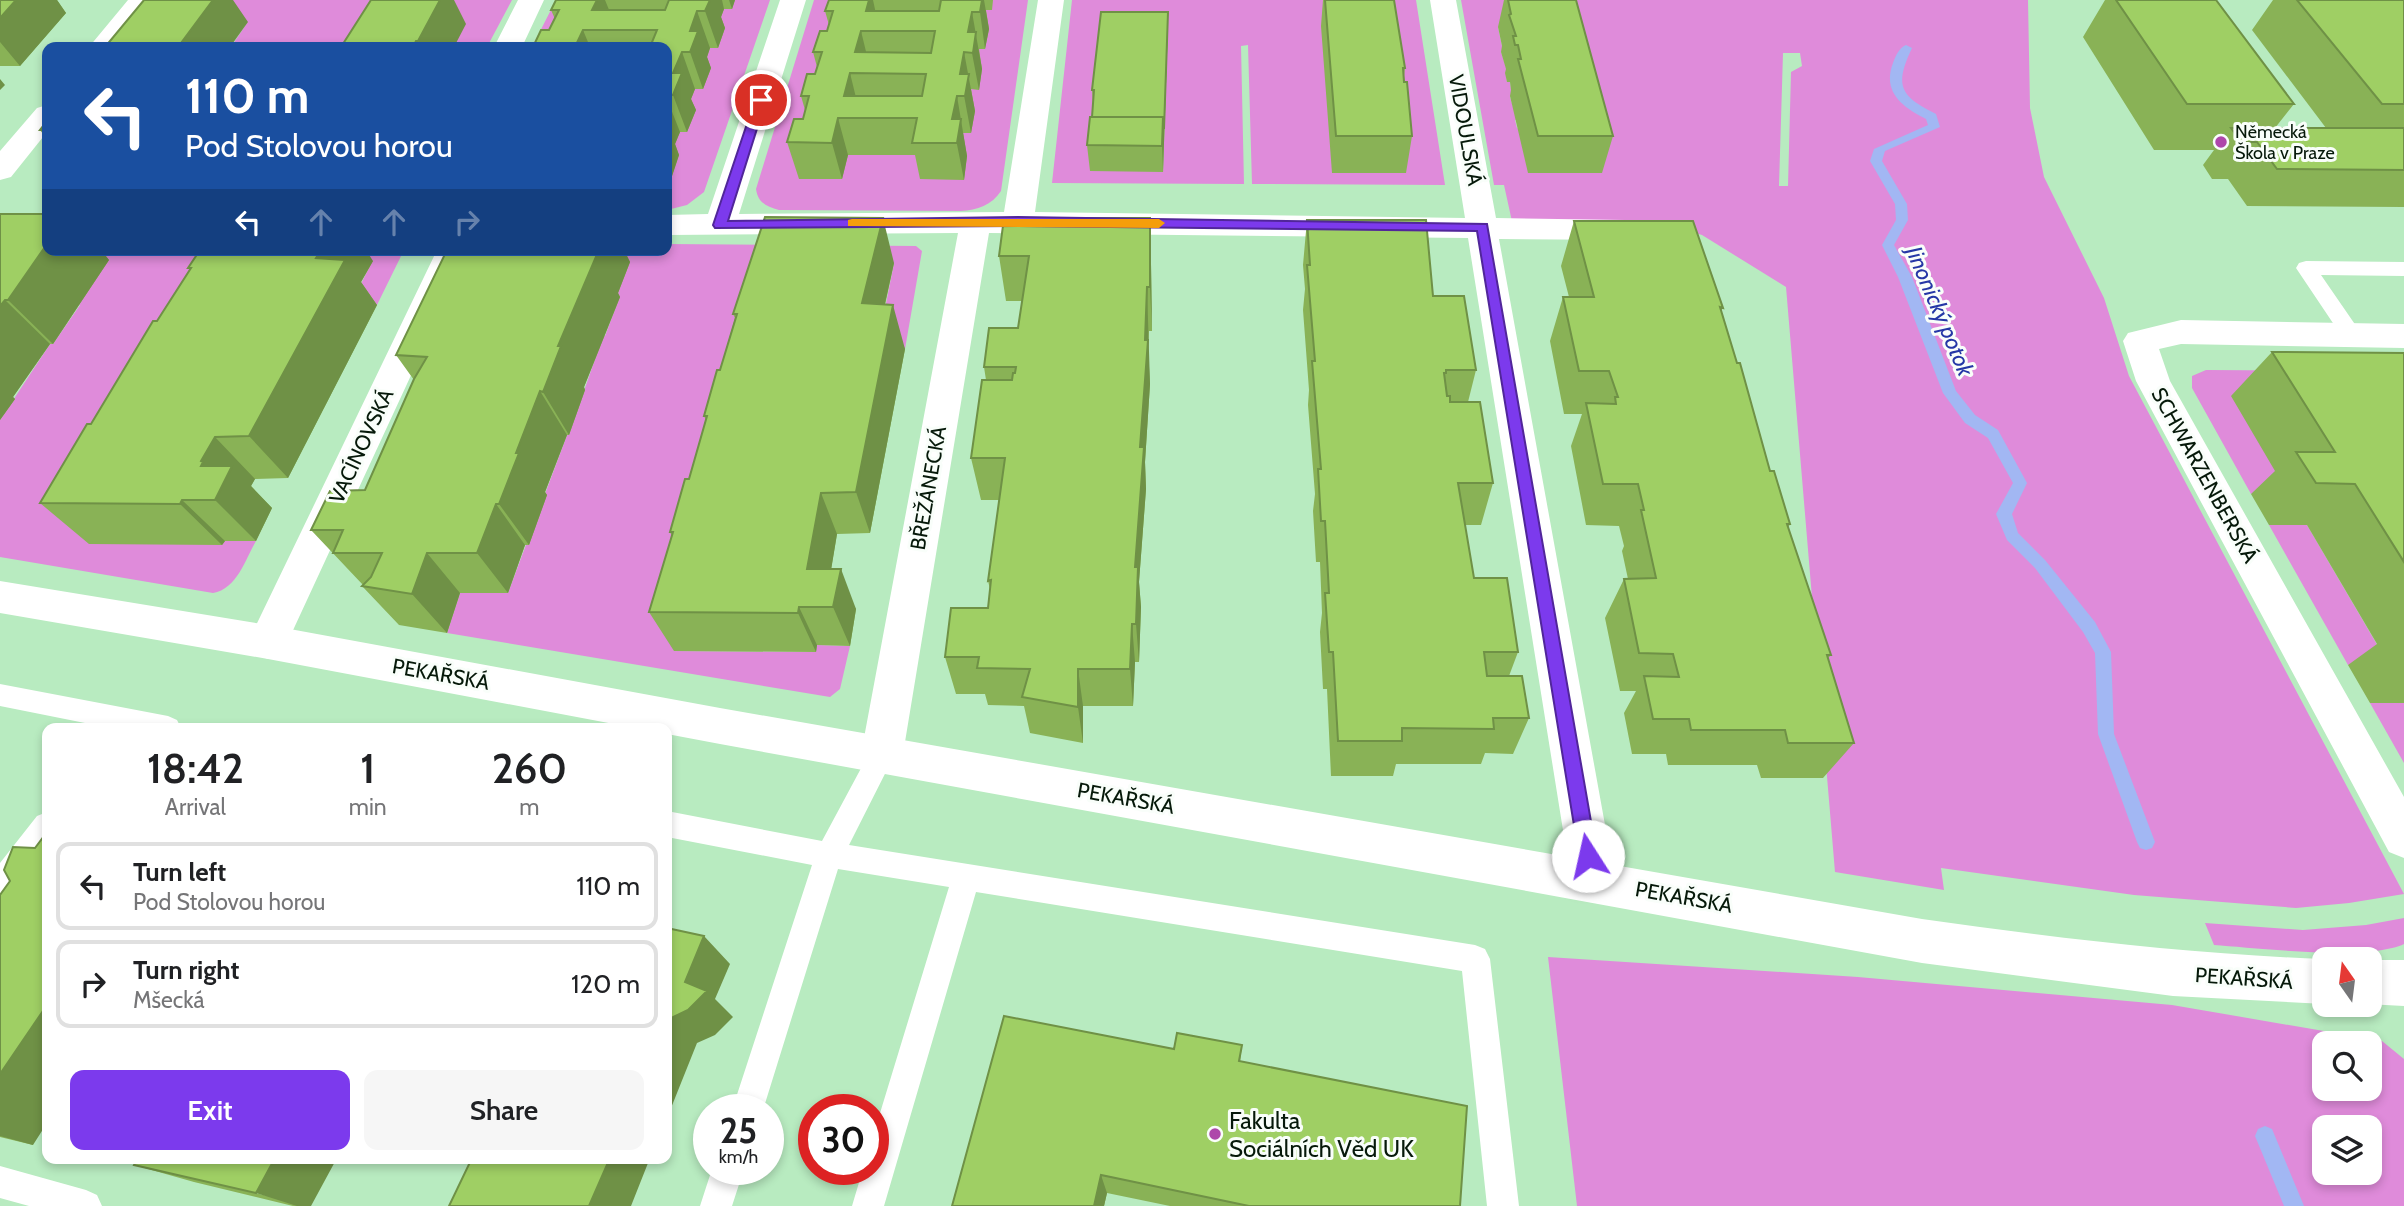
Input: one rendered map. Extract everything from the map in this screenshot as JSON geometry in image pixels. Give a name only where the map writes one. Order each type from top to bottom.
[{"type":"street","points":[[107,42],[142,0]]},
{"type":"street","points":[[510,42],[531,0]]},
{"type":"street","points":[[720,225],[793,0]]},
{"type":"street","points":[[1018,222],[1051,0]]},
{"type":"street","name":"VIDOULSKÁ","points":[[1443,0],[1593,880]]},
{"type":"street","points":[[0,170],[42,120]]},
{"type":"street","name":"BŘEŽÁNECKÁ","points":[[882,754],[975,222]]},
{"type":"street","points":[[672,225],[1018,222],[1648,230]]},
{"type":"street","name":"VACÍNOVSKÁ","points":[[268,642],[450,256]]},
{"type":"street","name":"SCHWARZENBERSKÁ","points":[[2404,336],[2181,332],[2140,341],[2153,381],[2404,838]]},
{"type":"street","name":"PEKAŘSKÁ","points":[[0,597],[268,642],[1922,941],[2195,975],[2312,981]]},
{"type":"street","points":[[2382,983],[2404,983]]},
{"type":"lane","points":[[2352,336],[2306,268],[2404,269]]},
{"type":"lane","points":[[3,701],[121,723]]},
{"type":"lane","points":[[752,1094],[829,855],[882,754]]},
{"type":"lane","points":[[672,825],[829,855],[1475,959],[1503,1206]]},
{"type":"lane","points":[[0,885],[42,831]]},
{"type":"lane","points":[[868,1206],[966,877]]},
{"type":"lane","points":[[0,1182],[86,1206]]},
{"type":"lane","points":[[716,1206],[723,1185]]},
{"type":"shaded area","points":[[167,0],[512,0],[490,42],[234,42],[247,23],[179,42],[134,42]]},
{"type":"shaded area","points":[[556,0],[770,0],[704,192],[687,205],[672,209],[672,42],[535,42]]},
{"type":"shaded area","points":[[814,0],[1028,0],[1001,191],[993,200],[978,208],[961,211],[779,210],[761,201],[756,189]]},
{"type":"shaded area","points":[[1072,0],[1416,0],[1445,185],[1252,184],[1248,45],[1241,46],[1244,184],[1052,183]],"holes":[[[1168,26],[1163,172],[1093,104]]]},
{"type":"shaded area","points":[[1461,0],[2028,0],[2030,108],[2044,177],[2104,298],[2129,376],[2404,894],[2296,908],[2134,895],[1941,868],[1944,890],[1835,872],[1786,287],[1702,235],[1682,229],[1513,226],[1504,185],[1494,185]],"holes":[[[1498,27],[1601,173],[1517,128]],[[1783,53],[1800,53],[1802,66],[1791,72],[1788,186],[1779,186]]]},
{"type":"shaded area","points":[[672,244],[916,246],[922,251],[905,349],[877,349],[894,263],[674,651],[815,652],[817,645],[850,646],[840,689],[830,697],[447,633],[460,593],[508,593],[619,298],[510,256],[672,256]]},
{"type":"shaded area","points":[[42,251],[42,256],[401,256],[377,305],[361,284],[372,261],[259,260],[225,541],[256,541],[234,580],[213,593],[0,557],[0,420],[50,344],[53,344],[80,305],[0,259]]},
{"type":"shaded area","points":[[2206,370],[2404,371],[2289,494],[2251,494],[2192,388],[2192,376]]},
{"type":"shaded area","points":[[2269,525],[2307,525],[2389,665],[2348,665]]},
{"type":"shaded area","points":[[2370,703],[2404,703],[2404,763]]},
{"type":"shaded area","points":[[2404,918],[2404,944],[2382,950],[2382,947],[2312,947],[2312,952],[2214,945],[2205,923],[2303,930],[2366,925]]},
{"type":"shaded area","points":[[1548,957],[1858,977],[2172,1005],[2324,1031],[2312,1031],[2312,1101],[2382,1101],[2382,1041],[2404,1059],[2404,1206],[1577,1206]]},
{"type":"building","points":[[0,0],[16,0],[0,18]]},
{"type":"building","points":[[144,0],[213,0],[182,42],[109,42]]},
{"type":"building","points":[[371,0],[440,0],[418,41],[344,42]]},
{"type":"building","points":[[556,0],[597,0],[592,10],[665,10],[669,0],[710,0],[705,11],[697,11],[690,31],[698,31],[690,52],[682,52],[673,73],[682,73],[673,95],[672,42],[652,42],[657,30],[583,30],[577,42],[535,42],[541,30],[549,30],[559,10],[551,10]]},
{"type":"building","points":[[829,0],[869,0],[866,11],[939,11],[941,0],[982,0],[980,12],[972,12],[968,32],[976,32],[973,53],[964,52],[960,74],[969,74],[965,96],[957,96],[952,119],[961,119],[957,143],[912,143],[917,118],[838,118],[832,143],[787,142],[794,119],[803,119],[809,96],[801,96],[807,74],[815,74],[822,52],[813,52],[820,31],[827,31],[833,11],[825,11]],"holes":[[[861,31],[935,31],[931,53],[855,52]],[[850,73],[926,74],[922,96],[844,96]]]},
{"type":"building","points":[[1325,0],[1394,0],[1405,68],[1404,82],[1407,82],[1412,136],[1336,136]]},
{"type":"building","points":[[1508,0],[1576,0],[1613,136],[1538,136],[1518,59],[1521,59],[1513,36],[1516,36],[1509,15]]},
{"type":"building","points":[[2116,0],[2216,0],[2294,104],[2187,104]]},
{"type":"building","points":[[2297,0],[2404,0],[2404,104],[2382,104]]},
{"type":"building","points":[[1101,12],[1168,12],[1164,129],[1163,117],[1092,117],[1092,90]]},
{"type":"building","points":[[1090,117],[1163,117],[1162,146],[1087,145]]},
{"type":"building","points":[[2231,128],[2404,128],[2404,170],[2277,169],[2257,142],[2241,142]]},
{"type":"building","points":[[0,214],[42,214],[42,251],[8,300],[0,306]]},
{"type":"building","points":[[765,217],[883,218],[862,303],[893,305],[856,492],[821,493],[807,569],[841,569],[833,607],[799,607],[798,613],[649,612],[673,532],[670,532],[685,479],[689,479],[707,416],[704,416],[717,370],[720,370],[737,314],[733,314]]},
{"type":"building","points":[[1004,218],[1150,218],[1150,287],[1147,287],[1145,340],[1148,340],[1140,447],[1144,447],[1135,567],[1138,567],[1136,624],[1132,624],[1130,669],[1078,669],[1078,707],[1022,697],[1030,669],[977,668],[979,657],[945,657],[951,608],[988,608],[991,580],[988,581],[1005,458],[971,458],[982,380],[1012,380],[1015,373],[1016,367],[984,367],[989,328],[1018,328],[1029,256],[999,256]]},
{"type":"building","points":[[1307,220],[1426,220],[1433,296],[1464,296],[1476,370],[1446,370],[1444,373],[1447,396],[1450,396],[1450,402],[1480,402],[1493,483],[1458,483],[1474,578],[1507,578],[1518,652],[1484,652],[1487,676],[1522,676],[1529,718],[1493,718],[1494,729],[1402,728],[1402,741],[1338,741],[1333,652],[1329,652],[1325,593],[1329,593],[1325,521],[1321,521],[1318,469],[1321,469],[1312,361],[1315,361],[1307,265],[1310,265]]},
{"type":"building","points":[[1574,221],[1693,221],[1723,308],[1720,307],[1737,363],[1740,363],[1770,471],[1774,471],[1790,524],[1787,524],[1831,655],[1827,655],[1854,743],[1788,743],[1785,730],[1691,730],[1689,719],[1653,719],[1644,676],[1679,677],[1673,654],[1639,653],[1624,579],[1656,578],[1638,484],[1603,484],[1586,403],[1616,404],[1615,397],[1618,397],[1609,371],[1579,371],[1563,297],[1594,297]]},
{"type":"building","points":[[196,256],[317,256],[316,258],[345,260],[249,436],[215,437],[201,461],[201,466],[232,466],[215,500],[182,500],[180,504],[40,503],[153,321],[157,321],[191,268],[188,268]]},
{"type":"building","points":[[444,256],[596,256],[558,346],[561,346],[543,392],[540,391],[499,504],[496,504],[477,553],[427,553],[412,594],[362,586],[371,577],[382,553],[333,553],[343,530],[311,530],[330,491],[365,490],[414,379],[427,357],[396,355]]},
{"type":"building","points":[[2272,352],[2404,353],[2404,562],[2355,484],[2316,483],[2296,452],[2335,452]]},
{"type":"building","points":[[42,839],[42,1012],[0,1074],[0,895],[10,881],[4,870],[13,847],[35,848]]},
{"type":"building","points":[[672,929],[704,936],[685,982],[707,991],[688,1010],[672,1018]]},
{"type":"building","points":[[1004,1016],[1174,1049],[1177,1033],[1242,1045],[1239,1061],[1467,1106],[1460,1206],[1249,1206],[1101,1175],[1094,1206],[952,1206]]},
{"type":"building","points":[[135,1164],[272,1164],[256,1193]]},
{"type":"building","points":[[469,1164],[607,1164],[589,1206],[449,1206]]},
{"type":"waterway","name":"Jinonický potok","points":[[1906,48],[1896,73],[1897,90],[1909,104],[1932,117],[1934,127],[1880,149],[1876,161],[1901,204],[1902,220],[1888,245],[1905,277],[1950,393],[1970,419],[1993,434],[2020,483],[2004,514],[2012,536],[2040,564],[2089,627],[2103,652],[2106,734],[2146,842]]},
{"type":"waterway","name":"Jinonický potok","points":[[2265,1136],[2294,1206]]},
{"type":"slow traffic","points":[[852,223],[1159,223]]},
{"type":"place","name":"Německá Škola v Praze","points":[[2221,142]]},
{"type":"place","name":"Fakulta Sociálních Věd UK","points":[[1215,1134]]},
{"type":"route","points":[[761,100],[720,225],[1018,222],[1483,227],[1588,856]]}]
